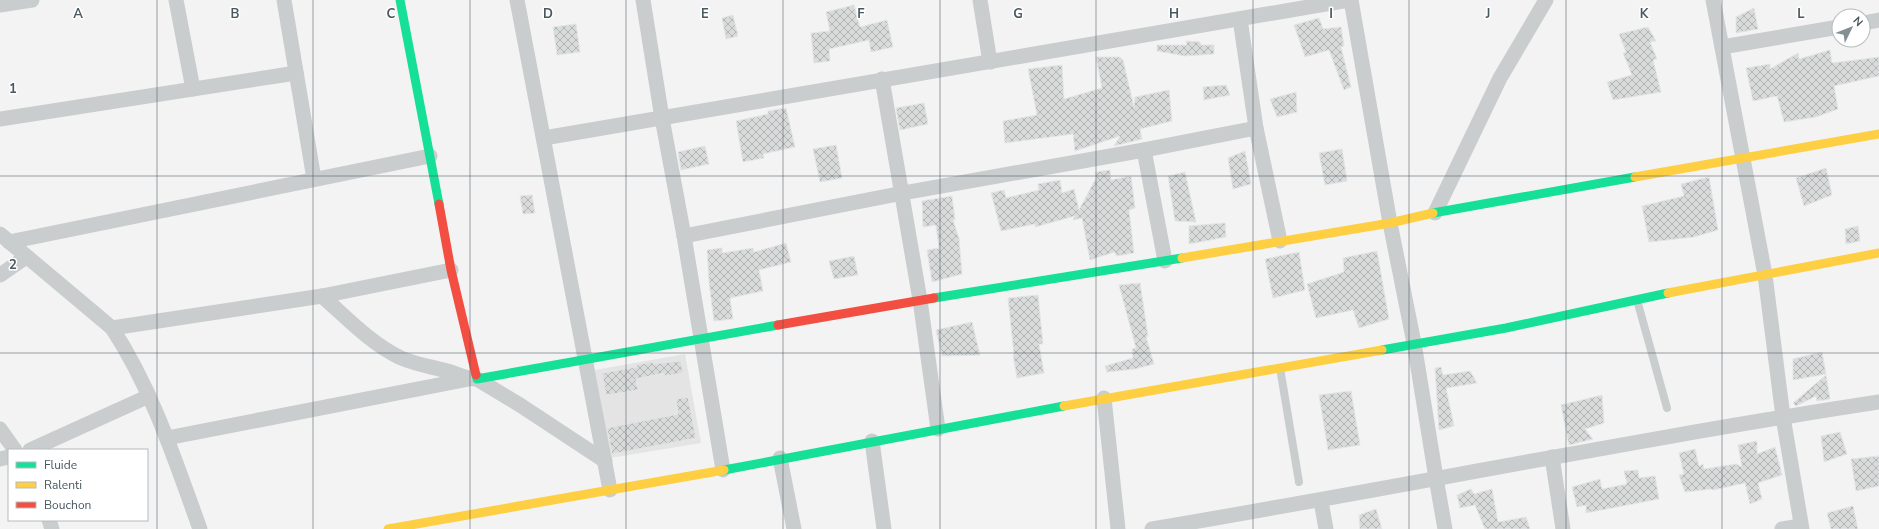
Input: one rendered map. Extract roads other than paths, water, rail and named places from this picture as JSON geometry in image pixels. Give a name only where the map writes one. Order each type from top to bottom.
[{"type":"street","points":[[0,5],[32,0]]},
{"type":"street","points":[[176,0],[193,88]]},
{"type":"street","points":[[284,0],[314,179]]},
{"type":"street","points":[[400,0],[473,379]]},
{"type":"street","points":[[517,0],[610,490]]},
{"type":"street","points":[[980,0],[990,62]]},
{"type":"street","points":[[544,138],[1350,0],[1390,223],[1414,343],[1445,529]]},
{"type":"street","points":[[1435,213],[1500,78],[1546,0]]},
{"type":"street","points":[[1714,0],[1765,274],[1783,417],[1801,527],[1782,529]]},
{"type":"street","points":[[647,1],[662,118],[684,236],[723,470]]},
{"type":"street","points":[[1240,19],[1256,128],[1280,241]]},
{"type":"street","points":[[1722,47],[1831,28]]},
{"type":"street","points":[[0,119],[296,73]]},
{"type":"street","points":[[882,79],[903,193],[938,429]]},
{"type":"street","points":[[684,236],[903,193],[1144,150],[1256,128]]},
{"type":"street","points":[[167,438],[473,379],[586,360],[701,338],[920,300],[1390,223],[1435,213],[1879,134]]},
{"type":"street","points":[[1144,150],[1165,261]]},
{"type":"street","points":[[5,238],[430,156]]},
{"type":"street","points":[[5,238],[112,328],[131,357],[149,396],[167,438],[200,529]]},
{"type":"street","points":[[388,529],[723,470],[780,458],[1104,398],[1506,328],[1637,299],[1879,253]]},
{"type":"street","points":[[0,275],[26,257]]},
{"type":"street","points":[[112,328],[322,296],[451,270]]},
{"type":"street","points":[[322,296],[372,340],[401,358],[424,366],[452,372],[473,379],[520,405],[605,461]]},
{"type":"street","points":[[32,449],[149,396]]},
{"type":"street","points":[[1104,398],[1118,529]]},
{"type":"street","points":[[1152,529],[1321,500],[1552,457],[1879,402]]},
{"type":"street","points":[[0,429],[14,449]]},
{"type":"street","points":[[872,441],[884,529]]},
{"type":"street","points":[[1552,457],[1564,529]]},
{"type":"street","points":[[780,458],[794,529]]},
{"type":"street","points":[[1321,500],[1326,529]]},
{"type":"lane","points":[[1637,299],[1667,408]]},
{"type":"lane","points":[[1280,367],[1299,482]]}]
